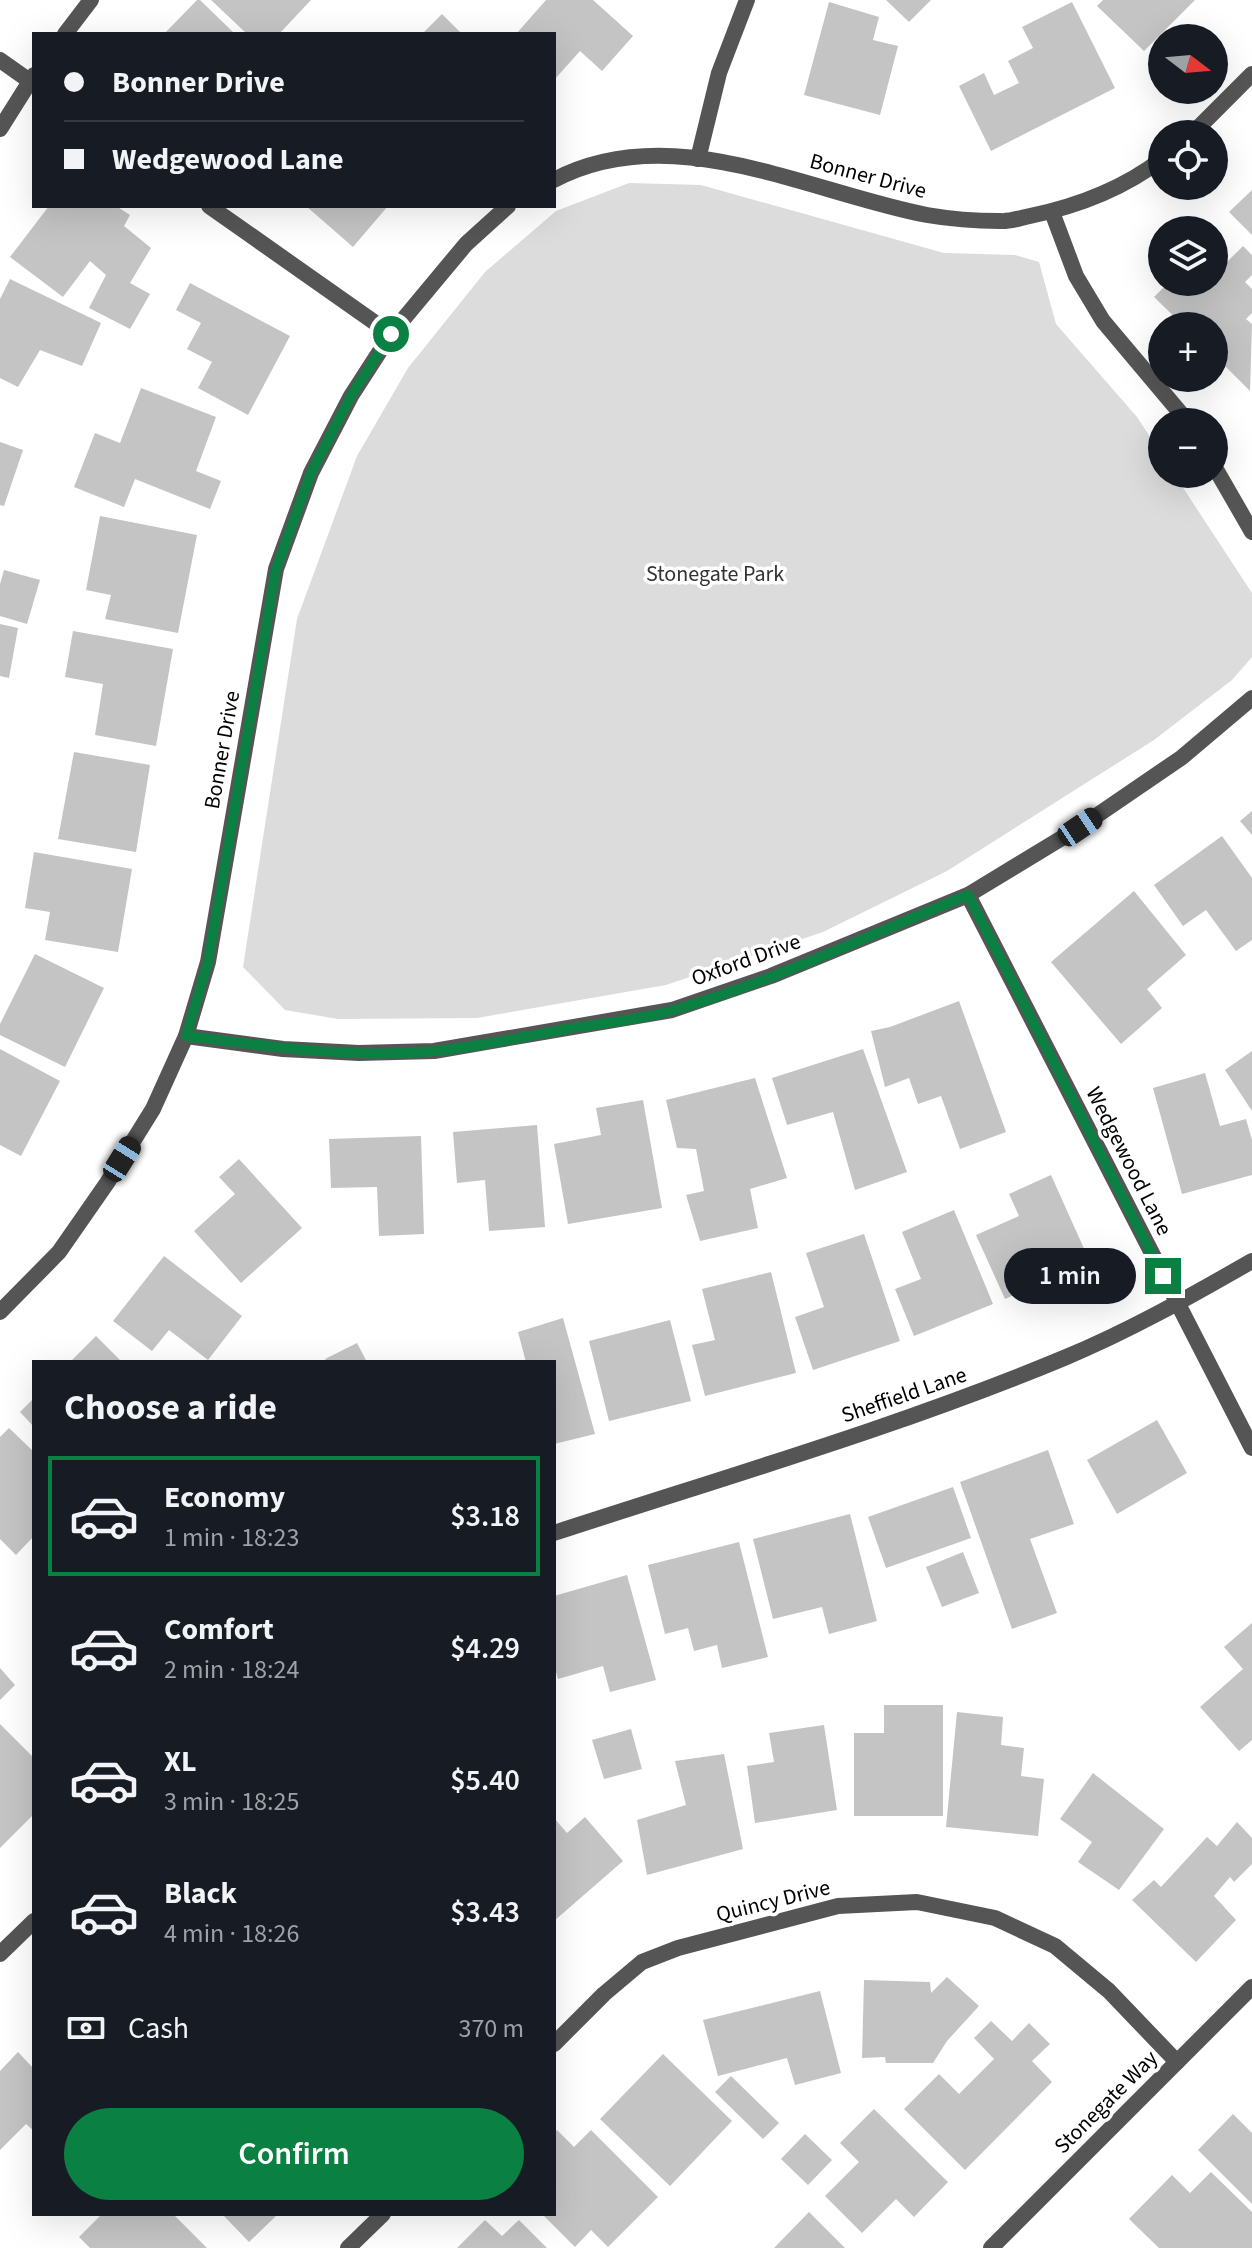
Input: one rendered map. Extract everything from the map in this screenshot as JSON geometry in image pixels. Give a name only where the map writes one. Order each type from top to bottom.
[{"type":"street","points":[[67,32],[91,0]]},
{"type":"street","points":[[698,159],[719,73],[747,0]]},
{"type":"street","points":[[0,60],[32,79]]},
{"type":"street","points":[[1206,120],[1252,74]]},
{"type":"street","points":[[0,129],[32,81]]},
{"type":"street","name":"Bonner Drive","points":[[556,179],[575,169],[637,155],[698,159],[778,174],[928,215],[1003,222],[1084,202],[1136,179],[1148,170]]},
{"type":"street","points":[[212,208],[391,334]]},
{"type":"street","name":"Bonner Drive","points":[[0,1312],[59,1252],[107,1183],[153,1109],[186,1036],[208,962],[276,569],[311,473],[351,396],[391,334],[466,244],[506,208]]},
{"type":"street","points":[[1052,212],[1076,276],[1103,321],[1176,408]]},
{"type":"street","points":[[1227,488],[1252,532]]},
{"type":"street","name":"Oxford Drive","points":[[186,1036],[283,1049],[359,1053],[434,1051],[672,1010],[771,976],[968,895],[1080,827],[1181,758],[1252,698]]},
{"type":"street","name":"Wedgewood Lane","points":[[968,895],[1252,1448]]},
{"type":"street","name":"Sheffield Lane","points":[[556,1532],[952,1403],[1067,1357],[1177,1304],[1252,1261]]},
{"type":"street","name":"Quincy Drive","points":[[556,2042],[604,1994],[642,1962],[678,1948],[838,1906],[917,1902],[995,1918],[1055,1946],[1109,1991],[1177,2062]]},
{"type":"street","points":[[0,1954],[32,1923]]},
{"type":"street","name":"Stonegate Way","points":[[991,2248],[1252,1987]]},
{"type":"street","points":[[348,2248],[381,2216]]},
{"type":"green space","name":"Stonegate Park","points":[[629,183],[701,185],[944,253],[1015,255],[1039,262],[1056,324],[1148,434],[1148,488],[1183,488],[1252,593],[1252,657],[1232,680],[1154,740],[947,871],[823,932],[666,985],[477,1018],[338,1019],[285,1010],[243,967],[297,619],[357,456],[408,368],[485,272],[556,211]]},
{"type":"building","points":[[200,0],[233,32],[166,32]]},
{"type":"building","points":[[211,0],[311,0],[281,32],[245,32]]},
{"type":"building","points":[[546,0],[593,0],[633,36],[602,71],[580,51],[556,78],[556,32],[518,32]]},
{"type":"building","points":[[886,0],[931,0],[909,22]]},
{"type":"building","points":[[1103,0],[1195,0],[1171,24],[1148,24],[1148,47],[1144,51],[1097,6]]},
{"type":"building","points":[[829,2],[879,17],[873,40],[898,46],[880,115],[804,95]]},
{"type":"building","points":[[1072,2],[1115,88],[991,151],[959,86],[984,73],[994,95],[1019,83],[1008,61],[1033,48],[1022,27]]},
{"type":"building","points":[[442,14],[460,32],[424,32]]},
{"type":"building","points":[[1252,190],[1252,235],[1229,212]]},
{"type":"building","points":[[47,208],[119,208],[130,215],[124,226],[151,248],[130,283],[150,294],[130,329],[89,308],[106,275],[90,261],[63,297],[10,257]]},
{"type":"building","points":[[308,208],[386,208],[353,247]]},
{"type":"building","points":[[1243,246],[1252,255],[1252,275],[1245,282],[1252,289],[1252,313],[1246,319],[1252,324],[1250,391],[1228,369],[1228,312],[1170,312],[1154,297],[1228,296],[1228,261]]},
{"type":"building","points":[[10,279],[101,323],[82,366],[40,350],[18,387],[0,378],[0,299]]},
{"type":"building","points":[[190,283],[290,336],[248,415],[198,388],[212,362],[187,349],[201,323],[176,310]]},
{"type":"building","points":[[141,388],[216,417],[196,471],[221,481],[210,509],[135,479],[124,507],[74,487],[95,433],[120,443]]},
{"type":"building","points":[[0,442],[23,450],[4,506],[0,505]]},
{"type":"building","points":[[100,516],[197,535],[178,633],[105,619],[111,595],[86,590]]},
{"type":"building","points":[[4,570],[40,580],[27,624],[0,616],[0,584]]},
{"type":"building","points":[[0,624],[18,628],[9,678],[0,676]]},
{"type":"building","points":[[73,631],[173,649],[156,746],[95,735],[103,684],[65,677]]},
{"type":"building","points":[[74,752],[150,765],[136,852],[58,839]]},
{"type":"building","points":[[1252,811],[1252,835],[1240,821]]},
{"type":"building","points":[[1222,836],[1252,878],[1252,940],[1236,951],[1206,910],[1183,926],[1154,885]]},
{"type":"building","points":[[34,852],[132,869],[118,952],[45,940],[50,912],[25,908]]},
{"type":"building","points":[[1134,891],[1186,955],[1147,989],[1162,1008],[1121,1044],[1051,962]]},
{"type":"building","points":[[35,954],[104,988],[65,1067],[0,1035],[0,1024]]},
{"type":"building","points":[[959,1001],[1006,1132],[960,1149],[941,1096],[918,1104],[909,1078],[885,1087],[871,1031]]},
{"type":"building","points":[[0,1049],[60,1081],[21,1156],[0,1145]]},
{"type":"building","points":[[863,1049],[907,1172],[855,1190],[833,1112],[787,1125],[772,1078]]},
{"type":"building","points":[[1252,1051],[1252,1111],[1225,1070]]},
{"type":"building","points":[[1205,1073],[1220,1126],[1246,1119],[1252,1140],[1252,1175],[1182,1194],[1153,1088]]},
{"type":"building","points":[[755,1078],[787,1178],[750,1189],[758,1228],[700,1241],[686,1195],[704,1191],[696,1149],[677,1148],[666,1100]]},
{"type":"building","points":[[643,1100],[662,1208],[568,1224],[554,1144],[601,1135],[596,1108]]},
{"type":"building","points":[[537,1125],[545,1227],[489,1231],[485,1180],[457,1183],[453,1132]]},
{"type":"building","points":[[421,1136],[424,1234],[379,1236],[377,1187],[331,1188],[329,1139]]},
{"type":"building","points":[[239,1159],[302,1228],[241,1283],[194,1231],[235,1194],[219,1177]]},
{"type":"building","points":[[1051,1175],[1090,1262],[1005,1299],[976,1235],[1019,1216],[1009,1194]]},
{"type":"building","points":[[954,1210],[993,1304],[914,1336],[895,1289],[921,1279],[902,1232]]},
{"type":"building","points":[[864,1234],[900,1341],[813,1370],[795,1317],[824,1307],[806,1253]]},
{"type":"building","points":[[164,1256],[242,1316],[208,1360],[169,1330],[152,1351],[113,1321]]},
{"type":"building","points":[[771,1272],[796,1373],[705,1396],[692,1345],[715,1340],[702,1289]]},
{"type":"building","points":[[563,1318],[595,1434],[556,1444],[556,1360],[525,1360],[518,1332]]},
{"type":"building","points":[[670,1320],[691,1401],[609,1421],[589,1341]]},
{"type":"building","points":[[96,1336],[120,1360],[72,1360]]},
{"type":"building","points":[[357,1343],[366,1360],[326,1360]]},
{"type":"building","points":[[32,1400],[32,1425],[20,1412]]},
{"type":"building","points":[[1157,1420],[1187,1473],[1117,1514],[1087,1460]]},
{"type":"building","points":[[9,1428],[32,1450],[32,1538],[16,1555],[0,1539],[0,1437]]},
{"type":"building","points":[[1048,1450],[1074,1524],[1030,1539],[1057,1613],[1012,1629],[960,1482]]},
{"type":"building","points":[[953,1487],[971,1538],[886,1568],[868,1517]]},
{"type":"building","points":[[850,1514],[877,1621],[829,1634],[822,1607],[773,1619],[753,1539]]},
{"type":"building","points":[[739,1542],[768,1657],[722,1668],[717,1645],[694,1651],[688,1628],[665,1634],[648,1565]]},
{"type":"building","points":[[963,1552],[979,1593],[942,1607],[926,1567]]},
{"type":"building","points":[[627,1575],[656,1680],[610,1692],[603,1666],[558,1679],[556,1595]]},
{"type":"building","points":[[1252,1623],[1252,1740],[1239,1751],[1200,1707],[1243,1669],[1224,1647]]},
{"type":"building","points":[[0,1668],[15,1685],[0,1700]]},
{"type":"building","points":[[884,1705],[943,1705],[943,1816],[854,1816],[854,1733],[884,1733]]},
{"type":"building","points":[[957,1712],[1003,1717],[1001,1745],[1024,1748],[1021,1776],[1044,1779],[1038,1836],[946,1827]]},
{"type":"building","points":[[0,1724],[32,1756],[32,1816],[0,1848]]},
{"type":"building","points":[[824,1725],[837,1810],[755,1823],[747,1766],[774,1762],[769,1733]]},
{"type":"building","points":[[631,1729],[642,1769],[604,1779],[592,1740]]},
{"type":"building","points":[[724,1754],[743,1849],[647,1875],[637,1820],[686,1805],[675,1761]]},
{"type":"building","points":[[1093,1773],[1164,1829],[1119,1890],[1078,1862],[1092,1842],[1060,1819]]},
{"type":"building","points":[[585,1817],[623,1861],[556,1919],[556,1820],[567,1833]]},
{"type":"building","points":[[1237,1822],[1252,1838],[1252,1864],[1234,1882],[1230,1877],[1214,1896],[1236,1920],[1196,1962],[1132,1900],[1154,1880],[1161,1887],[1207,1837],[1217,1846]]},
{"type":"building","points":[[947,1977],[979,2006],[947,2041],[933,2063],[886,2063],[885,2057],[862,2058],[864,1980],[930,1982],[931,1993]]},
{"type":"building","points":[[820,1991],[841,2073],[795,2085],[787,2058],[718,2076],[703,2020]]},
{"type":"building","points":[[991,2021],[1012,2041],[1029,2023],[1050,2044],[1032,2061],[1052,2082],[965,2170],[904,2109],[939,2074],[959,2094],[994,2059],[974,2038]]},
{"type":"building","points":[[18,2052],[32,2067],[32,2129],[26,2124],[0,2150],[0,2071]]},
{"type":"building","points":[[663,2054],[732,2121],[670,2186],[600,2119]]},
{"type":"building","points":[[731,2076],[779,2123],[763,2139],[715,2092]]},
{"type":"building","points":[[874,2109],[948,2182],[914,2217],[896,2199],[862,2233],[825,2196],[859,2162],[840,2143]]},
{"type":"building","points":[[1233,2114],[1252,2133],[1252,2204],[1198,2150]]},
{"type":"building","points":[[591,2130],[658,2197],[608,2247],[591,2230],[575,2247],[544,2216],[556,2216],[556,2131],[574,2147]]},
{"type":"building","points":[[805,2134],[832,2160],[808,2185],[781,2159]]},
{"type":"building","points":[[1211,2172],[1252,2212],[1252,2248],[1159,2248],[1129,2219],[1172,2175],[1190,2193]]},
{"type":"building","points":[[809,2212],[845,2248],[774,2248]]},
{"type":"building","points":[[100,2216],[175,2216],[207,2248],[90,2248],[79,2237]]},
{"type":"building","points":[[224,2216],[276,2216],[249,2242]]},
{"type":"building","points":[[485,2220],[502,2236],[519,2220],[547,2248],[457,2248]]},
{"type":"route","points":[[391,334],[351,396],[311,473],[276,569],[208,962],[186,1036],[283,1049],[359,1053],[434,1051],[592,1025],[672,1010],[697,1002],[771,976],[968,895],[1163,1276]]}]
